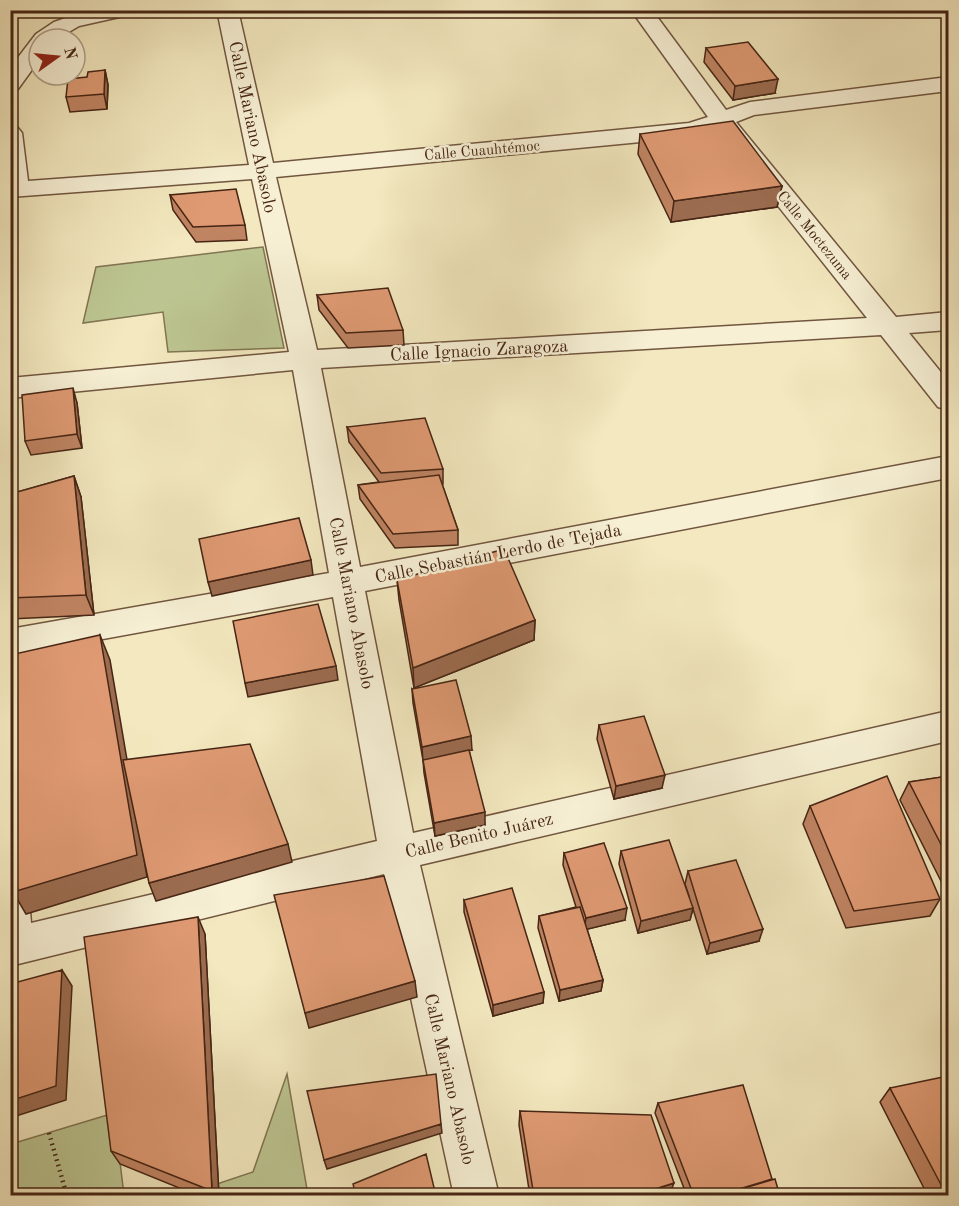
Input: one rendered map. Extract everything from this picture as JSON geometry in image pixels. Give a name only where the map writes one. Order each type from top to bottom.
[{"type":"street","points":[[60,27],[88,17],[126,10]]},
{"type":"street","name":"Calle Mariano Abasolo","points":[[227,10],[305,360],[398,853],[477,1196]]},
{"type":"street","name":"Calle Moctezuma","points":[[641,10],[722,120],[948,400]]},
{"type":"street","points":[[10,84],[27,61]]},
{"type":"street","name":"Calle Cuauhtémoc","points":[[14,190],[262,171],[693,130],[750,110],[948,84]]},
{"type":"street","points":[[10,133],[14,190]]},
{"type":"street","name":"Calle Ignacio Zaragoza","points":[[10,388],[305,360],[889,327],[948,321]]},
{"type":"street","name":"Calle Sebastián Lerdo de Tejada","points":[[10,643],[348,582],[948,466]]},
{"type":"street","name":"Calle Benito Juárez","points":[[12,946],[398,853],[948,726]]},
{"type":"street","points":[[10,897],[12,946]]},
{"type":"path","points":[[49,1133],[67,1196]]},
{"type":"green space","points":[[263,247],[284,348],[168,352],[163,312],[83,323],[96,267]]},
{"type":"green space","points":[[287,1074],[308,1195],[181,1196],[253,1172]]},
{"type":"green space","points":[[114,1113],[124,1195],[11,1196],[11,1144]]},
{"type":"building","points":[[748,42],[778,79],[735,86],[706,48]]},
{"type":"building","points":[[105,70],[104,94],[66,97],[67,87],[87,87],[88,72]]},
{"type":"building","points":[[733,121],[782,186],[674,201],[640,134]]},
{"type":"building","points":[[236,189],[245,225],[193,227],[170,195]]},
{"type":"building","points":[[388,288],[403,330],[346,333],[317,295]]},
{"type":"building","points":[[73,388],[77,434],[25,441],[22,395]]},
{"type":"building","points":[[425,418],[443,469],[381,473],[347,427]]},
{"type":"building","points":[[439,475],[458,530],[393,534],[358,485]]},
{"type":"building","points":[[74,476],[86,595],[10,598],[10,494]]},
{"type":"building","points":[[299,518],[311,560],[208,582],[199,539]]},
{"type":"building","points":[[504,549],[535,620],[413,668],[397,580]]},
{"type":"building","points":[[318,604],[336,666],[245,683],[233,621]]},
{"type":"building","points":[[100,635],[137,855],[13,892],[10,655]]},
{"type":"building","points":[[456,680],[471,736],[422,747],[412,689]]},
{"type":"building","points":[[644,716],[665,775],[616,786],[599,725]]},
{"type":"building","points":[[250,744],[288,844],[149,883],[123,760]]},
{"type":"building","points":[[469,750],[485,812],[434,823],[423,760]]},
{"type":"building","points":[[887,776],[940,899],[854,911],[810,806]]},
{"type":"building","points":[[948,776],[948,858],[909,782]]},
{"type":"building","points":[[669,840],[693,908],[641,921],[621,851]]},
{"type":"building","points":[[604,843],[627,908],[586,918],[564,853]]},
{"type":"building","points":[[736,860],[763,929],[710,943],[688,871]]},
{"type":"building","points":[[384,876],[415,981],[305,1013],[274,895]]},
{"type":"building","points":[[512,888],[544,992],[493,1005],[464,900]]},
{"type":"building","points":[[580,907],[603,980],[560,990],[539,916]]},
{"type":"building","points":[[198,917],[212,1191],[111,1151],[84,937]]},
{"type":"building","points":[[62,970],[56,1086],[10,1101],[10,984]]},
{"type":"building","points":[[436,1074],[441,1124],[324,1160],[307,1091]]},
{"type":"building","points":[[948,1076],[948,1196],[947,1196],[890,1088]]},
{"type":"building","points":[[743,1085],[772,1179],[714,1196],[694,1196],[658,1103]]},
{"type":"building","points":[[520,1111],[651,1115],[674,1183],[633,1196],[534,1196]]},
{"type":"building","points":[[426,1154],[436,1196],[356,1196],[353,1184]]},
{"type":"building","points":[[775,1179],[780,1196],[717,1196]]}]
